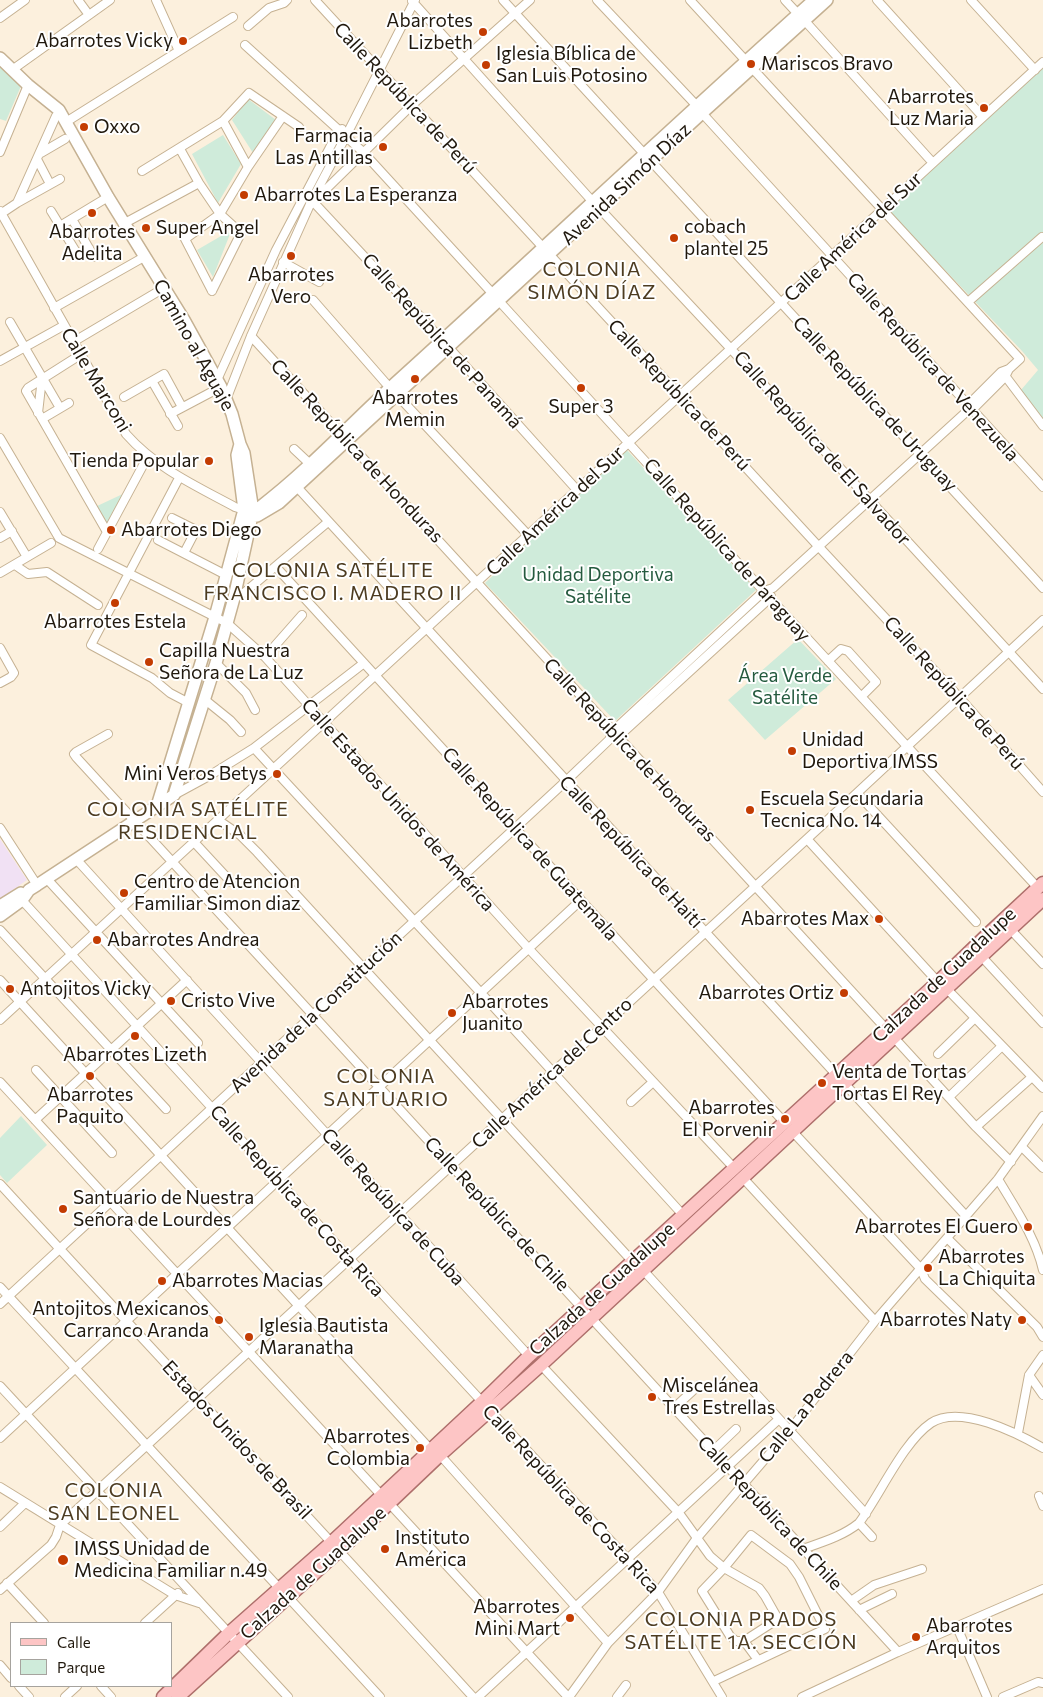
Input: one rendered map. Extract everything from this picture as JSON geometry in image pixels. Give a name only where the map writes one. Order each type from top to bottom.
[{"type":"main road","name":"Avenida Simón Díaz","points":[[801,18],[814,0]]},
{"type":"main road","name":"Avenida Simón Díaz","points":[[245,512],[261,514],[279,503],[393,391],[596,206],[699,109],[801,18],[828,0]]},
{"type":"main road","name":"Camino al Aguaje","points":[[0,58],[28,85],[57,107],[61,119],[123,224],[164,288],[219,383],[232,414],[244,453],[247,466],[245,512],[234,598],[216,663],[174,795]]},
{"type":"main road","name":"Avenida Simón Díaz","points":[[245,512],[268,501],[310,464],[344,438]]},
{"type":"main road","name":"Camino al Aguaje","points":[[157,806],[245,512]]},
{"type":"main road","points":[[0,906],[20,897],[174,795]]},
{"type":"main road","name":"Calzada de Guadalupe","points":[[943,986],[981,928],[1041,896]]},
{"type":"main road","name":"Calzada de Guadalupe","points":[[486,1407],[529,1356],[582,1307],[638,1266],[743,1178],[789,1127],[943,986],[982,957],[1011,930],[1041,896]]},
{"type":"main road","points":[[0,916],[20,897]]},
{"type":"main road","name":"Calzada de Guadalupe","points":[[163,1697],[181,1688],[233,1638],[336,1546],[486,1407],[541,1365],[591,1317],[683,1215],[734,1168],[789,1127]]},
{"type":"street","points":[[0,18],[15,3],[25,0]]},
{"type":"street","points":[[78,0],[89,15]]},
{"type":"street","points":[[12,70],[110,0]]},
{"type":"street","points":[[156,0],[179,51]]},
{"type":"street","points":[[248,26],[269,8],[284,3],[287,0]]},
{"type":"street","name":"Calle República de Perú","points":[[314,0],[959,697],[1043,792]]},
{"type":"street","name":"Calle República de Uruguay","points":[[503,0],[1043,588]]},
{"type":"street","points":[[313,200],[412,105],[530,0]]},
{"type":"street","name":"Calle República de Venezuela","points":[[597,0],[699,109],[968,409],[1043,487]]},
{"type":"street","points":[[690,0],[968,302],[1042,237]]},
{"type":"street","points":[[784,0],[933,163]]},
{"type":"street","points":[[877,0],[983,117]]},
{"type":"street","points":[[971,0],[1035,70]]},
{"type":"street","points":[[226,400],[283,262],[413,1]]},
{"type":"street","name":"Calle República de El Salvador","points":[[413,1],[596,206],[731,349],[1043,689]]},
{"type":"street","points":[[17,203],[41,153],[61,119],[179,51],[233,17]]},
{"type":"street","name":"Calle República de Paraguay","points":[[245,45],[363,152],[770,598],[907,745],[1041,896]]},
{"type":"street","name":"Calle América del Sur","points":[[0,1020],[1043,62]]},
{"type":"street","points":[[0,152],[28,85]]},
{"type":"street","points":[[142,171],[223,121],[248,93],[300,127]]},
{"type":"street","points":[[180,149],[199,183],[220,214],[240,233],[212,291],[185,239],[220,214],[248,167],[283,116]]},
{"type":"street","points":[[223,121],[248,167]]},
{"type":"street","points":[[170,414],[219,383],[241,324],[305,193],[339,130],[351,127]]},
{"type":"street","points":[[41,153],[66,140]]},
{"type":"street","points":[[38,161],[50,184]]},
{"type":"street","points":[[1,212],[60,179]]},
{"type":"street","points":[[123,224],[199,183]]},
{"type":"street","name":"Calle República de Panamá","points":[[305,193],[578,490]]},
{"type":"street","points":[[60,226],[108,197]]},
{"type":"street","points":[[52,211],[78,255],[89,248]]},
{"type":"street","name":"Calle Marconi","points":[[1,212],[126,434],[148,456],[179,478],[245,512]]},
{"type":"street","points":[[72,219],[94,257]]},
{"type":"street","points":[[54,308],[144,257]]},
{"type":"street","points":[[283,262],[319,282]]},
{"type":"street","points":[[73,342],[164,288]]},
{"type":"street","points":[[313,300],[393,391],[528,535]]},
{"type":"street","name":"Avenida de la Constitución","points":[[0,1304],[566,781],[764,591],[773,588],[819,547],[1020,359],[968,302]]},
{"type":"street","points":[[10,322],[60,408]]},
{"type":"street","points":[[0,362],[64,326]]},
{"type":"street","name":"Calle República de Honduras","points":[[251,336],[976,1127],[1011,1162]]},
{"type":"street","points":[[80,354],[42,378],[26,391],[107,532]]},
{"type":"street","points":[[1005,372],[1043,426]]},
{"type":"street","points":[[124,397],[164,374],[182,407]]},
{"type":"street","points":[[40,416],[42,378]]},
{"type":"street","points":[[152,381],[178,426]]},
{"type":"street","points":[[40,416],[69,403]]},
{"type":"street","name":"Calle Estados Unidos de América","points":[[0,438],[59,538],[227,623],[265,656],[529,949],[604,1026],[653,1082],[734,1168]]},
{"type":"street","points":[[294,449],[310,464]]},
{"type":"street","points":[[98,549],[148,456]]},
{"type":"street","points":[[179,478],[91,645],[152,678],[167,691],[189,703]]},
{"type":"street","name":"Calle República de Haití","points":[[296,487],[966,1216]]},
{"type":"street","points":[[1,515],[27,557]]},
{"type":"street","points":[[172,518],[196,530],[184,553]]},
{"type":"street","points":[[234,598],[245,592],[276,567],[328,522]]},
{"type":"street","points":[[0,538],[12,531]]},
{"type":"street","points":[[158,540],[226,575]]},
{"type":"street","points":[[0,573],[51,543]]},
{"type":"street","points":[[15,565],[28,574],[47,572],[98,605]]},
{"type":"street","name":"Calle República de Guatemala","points":[[276,567],[921,1269],[925,1279],[963,1316]]},
{"type":"street","points":[[770,598],[773,588]]},
{"type":"street","name":"Avenida de la Constitución","points":[[615,734],[770,598]]},
{"type":"street","points":[[265,656],[302,615]]},
{"type":"street","name":"Calle América del Centro","points":[[60,1525],[706,933],[1043,620]]},
{"type":"street","points":[[0,648],[14,673],[0,683]]},
{"type":"street","points":[[828,661],[841,649],[848,651],[876,682],[862,696]]},
{"type":"street","points":[[216,663],[246,694],[255,710]]},
{"type":"street","points":[[174,795],[254,748],[364,663]]},
{"type":"street","points":[[204,699],[230,720],[241,732]]},
{"type":"street","name":"Calle República de Chile","points":[[108,734],[74,754],[898,1652]]},
{"type":"street","points":[[254,748],[554,1072],[683,1215]]},
{"type":"street","points":[[857,793],[981,928]]},
{"type":"street","points":[[218,820],[240,835],[866,1514]]},
{"type":"street","points":[[0,828],[38,885],[96,932],[198,1043]]},
{"type":"street","points":[[807,839],[943,986],[1043,1088]]},
{"type":"street","points":[[194,842],[231,882]]},
{"type":"street","name":"Calle República de Cuba","points":[[76,859],[529,1356]]},
{"type":"street","name":"Calle República de Costa Rica","points":[[20,897],[350,1259],[658,1592],[722,1697]]},
{"type":"street","points":[[0,1438],[582,900]]},
{"type":"street","points":[[0,930],[166,1109]]},
{"type":"street","points":[[1011,930],[1043,964]]},
{"type":"street","points":[[982,957],[1043,1023]]},
{"type":"street","points":[[0,980],[577,1606],[608,1643]]},
{"type":"street","points":[[35,1120],[187,980]]},
{"type":"street","points":[[938,1054],[975,1018]]},
{"type":"street","points":[[949,1097],[1002,1046]]},
{"type":"street","points":[[36,1070],[112,1153]]},
{"type":"street","points":[[976,1127],[1032,1077]]},
{"type":"street","points":[[0,1082],[569,1697]]},
{"type":"street","points":[[631,1102],[653,1082]]},
{"type":"street","name":"Calle La Pedrera","points":[[569,1697],[608,1643],[658,1592],[697,1538],[790,1430],[875,1321],[948,1239],[998,1178],[1043,1116]]},
{"type":"street","points":[[1022,1146],[1043,1168]]},
{"type":"street","points":[[743,1178],[875,1321]]},
{"type":"street","points":[[998,1178],[1032,1237],[1039,1253],[1043,1270]]},
{"type":"street","name":"Estados Unidos de Brasil","points":[[0,1184],[336,1546],[473,1697]]},
{"type":"street","points":[[948,1239],[1038,1327],[1043,1337]]},
{"type":"street","points":[[0,1287],[380,1697]]},
{"type":"street","points":[[1018,1433],[1029,1375],[1043,1355]]},
{"type":"street","points":[[541,1365],[679,1513],[710,1556],[724,1568],[759,1588],[765,1596],[778,1619],[744,1641],[736,1641],[730,1636],[702,1591],[724,1568],[751,1535],[790,1564],[799,1578],[825,1629],[714,1681]]},
{"type":"street","points":[[1029,1375],[1043,1395]]},
{"type":"street","points":[[674,1408],[699,1385]]},
{"type":"street","points":[[0,1386],[288,1697]]},
{"type":"street","points":[[803,1549],[850,1531],[859,1523],[910,1445],[922,1430],[933,1422],[949,1418],[974,1418],[1018,1433],[1043,1448]]},
{"type":"street","points":[[478,1697],[779,1420]]},
{"type":"street","points":[[714,1451],[736,1429]]},
{"type":"street","points":[[0,1487],[175,1595],[201,1604]]},
{"type":"street","points":[[1039,1496],[1043,1506]]},
{"type":"street","points":[[0,1527],[25,1504]]},
{"type":"street","points":[[859,1523],[872,1537]]},
{"type":"street","points":[[0,1590],[51,1545],[60,1525]]},
{"type":"street","points":[[851,1601],[874,1585],[922,1569]]},
{"type":"street","points":[[7,1583],[43,1622]]},
{"type":"street","points":[[146,1622],[185,1586]]},
{"type":"street","points":[[802,1697],[813,1695],[898,1652],[1043,1589]]},
{"type":"street","points":[[859,1610],[892,1594]]},
{"type":"street","points":[[957,1627],[987,1697]]},
{"type":"street","points":[[744,1641],[758,1660]]},
{"type":"street","points":[[0,1665],[10,1677]]},
{"type":"street","points":[[1003,1697],[1038,1682],[1043,1682]]},
{"type":"street","points":[[617,1697],[626,1685]]},
{"type":"street","points":[[20,1687],[29,1697]]},
{"type":"street","points":[[65,1697],[76,1687]]},
{"type":"street","points":[[102,1687],[111,1697]]},
{"type":"shaded area","points":[[0,839],[27,880],[0,899]]},
{"type":"green space","points":[[1043,66],[1043,419],[1021,390],[1038,370],[887,209]]},
{"type":"green space","points":[[0,67],[21,86],[6,121],[0,119]]},
{"type":"green space","points":[[248,99],[276,120],[253,153],[232,120]]},
{"type":"green space","points":[[223,135],[241,164],[218,203],[192,154]]},
{"type":"green space","points":[[228,232],[230,234],[213,277],[197,250]]},
{"type":"green space","name":"Unidad Deportiva Satélite","points":[[626,449],[756,590],[615,721],[485,583]]},
{"type":"green space","points":[[127,492],[106,525],[95,507]]},
{"type":"green space","name":"Área Verde Satélite","points":[[798,639],[836,679],[765,740],[728,700]]},
{"type":"green space","points":[[21,1116],[47,1145],[7,1183],[0,1175],[0,1138]]},
{"type":"place","name":"Abarrotes Lizbeth","points":[[483,32]]},
{"type":"place","name":"Abarrotes Vicky","points":[[183,41]]},
{"type":"place","name":"Mariscos Bravo","points":[[751,64]]},
{"type":"place","name":"Iglesia Bíblica de San Luis Potosino","points":[[486,65]]},
{"type":"place","name":"Abarrotes Luz Maria","points":[[984,108]]},
{"type":"place","name":"Oxxo","points":[[84,127]]},
{"type":"place","name":"Farmacia Las Antillas","points":[[383,147]]},
{"type":"place","name":"Abarrotes La Esperanza","points":[[244,195]]},
{"type":"place","name":"Abarrotes Adelita","points":[[92,213]]},
{"type":"place","name":"Super Angel","points":[[146,228]]},
{"type":"place","name":"cobach plantel 25","points":[[674,238]]},
{"type":"place","name":"Abarrotes Vero","points":[[291,256]]},
{"type":"place","name":"Abarrotes Memin","points":[[415,379]]},
{"type":"place","name":"Super 3","points":[[581,388]]},
{"type":"place","name":"Tienda Popular","points":[[209,461]]},
{"type":"place","name":"Abarrotes Diego","points":[[111,530]]},
{"type":"place","name":"Abarrotes Estela","points":[[115,603]]},
{"type":"place","name":"Capilla Nuestra Señora de La Luz","points":[[149,662]]},
{"type":"place","name":"Unidad Deportiva IMSS","points":[[792,751]]},
{"type":"place","name":"Mini Veros Betys","points":[[277,774]]},
{"type":"place","name":"Escuela Secundaria Tecnica No. 14","points":[[750,810]]},
{"type":"place","name":"Centro de Atencion Familiar Simon diaz","points":[[124,893]]},
{"type":"place","name":"Abarrotes Max","points":[[879,919]]},
{"type":"place","name":"Abarrotes Andrea","points":[[97,940]]},
{"type":"place","name":"Antojitos Vicky","points":[[10,989]]},
{"type":"place","name":"Abarrotes Ortiz","points":[[844,993]]},
{"type":"place","name":"Cristo Vive","points":[[171,1001]]},
{"type":"place","name":"Abarrotes Juanito","points":[[452,1013]]},
{"type":"place","name":"Abarrotes Lizeth","points":[[135,1036]]},
{"type":"place","name":"Abarrotes Paquito","points":[[90,1076]]},
{"type":"place","name":"Venta de Tortas Tortas El Rey","points":[[822,1083]]},
{"type":"place","name":"Abarrotes El Porvenir","points":[[785,1119]]},
{"type":"place","name":"Santuario de Nuestra Señora de Lourdes","points":[[63,1209]]},
{"type":"place","name":"Abarrotes El Guero","points":[[1028,1227]]},
{"type":"place","name":"Abarrotes La Chiquita","points":[[928,1268]]},
{"type":"place","name":"Abarrotes Macias","points":[[162,1281]]},
{"type":"place","name":"Antojitos Mexicanos Carranco Aranda","points":[[219,1320]]},
{"type":"place","name":"Abarrotes Naty","points":[[1022,1320]]},
{"type":"place","name":"Iglesia Bautista Maranatha","points":[[249,1337]]},
{"type":"place","name":"Miscelánea Tres Estrellas","points":[[652,1397]]},
{"type":"place","name":"Abarrotes Colombia","points":[[420,1448]]},
{"type":"place","name":"Instituto América","points":[[385,1549]]},
{"type":"place","name":"IMSS Unidad de Medicina Familiar n.49","points":[[63,1560]]},
{"type":"place","name":"Abarrotes Mini Mart","points":[[570,1618]]},
{"type":"place","name":"Abarrotes Arquitos","points":[[916,1637]]},
{"type":"district","name":"COLONIA SIMÓN DÍAZ","points":[[592,280]]},
{"type":"district","name":"COLONIA SATÉLITE FRANCISCO I. MADERO II","points":[[333,582]]},
{"type":"district","name":"COLONIA SATÉLITE RESIDENCIAL","points":[[188,820]]},
{"type":"district","name":"COLONIA SANTUARIO","points":[[386,1088]]},
{"type":"district","name":"COLONIA SAN LEONEL","points":[[114,1502]]},
{"type":"district","name":"COLONIA PRADOS SATÉLITE 1A. SECCIÓN","points":[[741,1630]]}]
